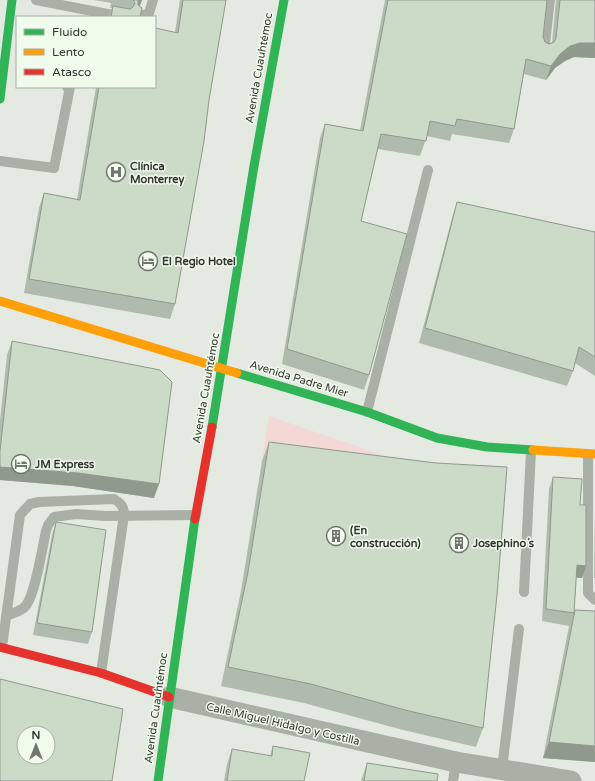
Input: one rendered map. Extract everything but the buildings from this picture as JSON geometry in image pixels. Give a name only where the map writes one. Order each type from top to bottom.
[{"type":"main road","points":[[0,99],[6,80],[4,40],[12,0]]},
{"type":"main road","name":"Avenida Cuauhtémoc","points":[[158,781],[196,515],[222,368],[254,166],[284,0]]},
{"type":"main road","name":"Avenida Padre Mier","points":[[0,301],[366,412],[437,438],[486,447],[592,454]]},
{"type":"main road","name":"Calle Miguel Hidalgo y Costilla","points":[[1,647],[101,673],[169,697]]},
{"type":"street","name":"Calle Miguel Hidalgo y Costilla","points":[[169,697],[454,772],[502,769],[571,781]]},
{"type":"lane","points":[[36,0],[118,16]]},
{"type":"lane","points":[[142,16],[149,13],[153,0]]},
{"type":"lane","points":[[544,52],[550,0]]},
{"type":"lane","points":[[0,161],[54,168],[70,88]]},
{"type":"lane","points":[[366,412],[428,170]]},
{"type":"lane","points":[[524,592],[531,451]]},
{"type":"lane","points":[[592,454],[588,593],[595,600]]},
{"type":"lane","points":[[1,647],[20,515],[30,504],[39,502],[114,499],[121,503],[124,510],[124,515],[101,673]]},
{"type":"lane","points":[[6,616],[27,605],[32,594],[46,531],[48,525],[54,517],[76,514],[105,516],[196,515]]},
{"type":"lane","points":[[502,769],[519,629]]},
{"type":"shaded area","points":[[269,416],[382,455],[388,477],[262,461]]},
{"type":"traffic: fast","points":[[0,99],[12,0]]},
{"type":"traffic: fast","points":[[212,427],[254,166],[284,0]]},
{"type":"traffic: fast","points":[[237,373],[367,412],[437,438],[487,447],[533,450]]},
{"type":"traffic: fast","points":[[158,781],[195,519]]},
{"type":"traffic: slow","points":[[0,301],[237,373]]},
{"type":"traffic: slow","points":[[533,450],[595,454]]},
{"type":"traffic: jam","points":[[195,519],[212,427]]},
{"type":"traffic: jam","points":[[0,647],[101,673],[169,697]]},
{"type":"place","name":"Clínica Monterrey","points":[[116,172]]},
{"type":"place","name":"El Regio Hotel","points":[[148,261]]},
{"type":"place","name":"JM Express","points":[[21,464]]},
{"type":"place","name":"(En construcción)","points":[[336,536]]},
{"type":"place","name":"Josephino´s","points":[[459,543]]}]
